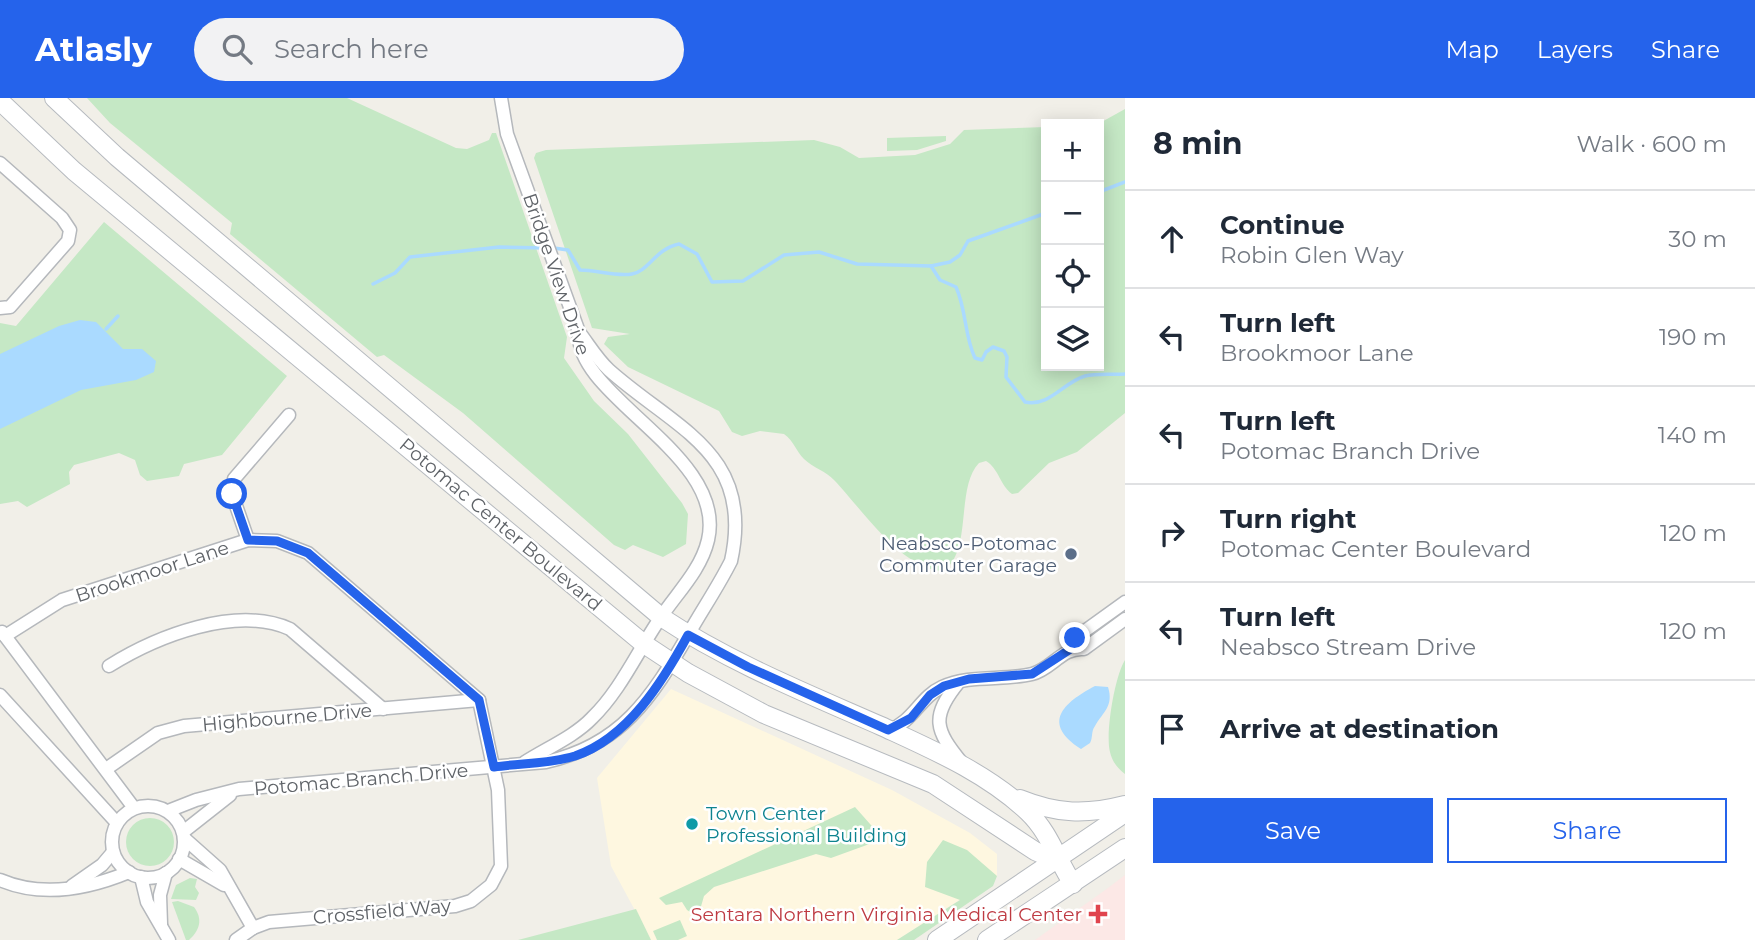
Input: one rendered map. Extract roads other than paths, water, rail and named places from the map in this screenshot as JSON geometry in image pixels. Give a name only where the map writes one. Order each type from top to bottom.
[{"type":"main road","name":"Potomac Center Boulevard","points":[[54,98],[117,157],[661,617],[688,635],[748,667],[966,768],[1002,791],[1040,824],[1051,840],[1057,861],[1073,884]]},
{"type":"main road","name":"Potomac Center Boulevard","points":[[0,102],[65,164],[644,644],[764,714],[933,784],[1035,851],[1057,861]]},
{"type":"main road","points":[[1002,791],[1060,812],[1094,813],[1125,805]]},
{"type":"main road","points":[[937,940],[1125,813]]},
{"type":"main road","points":[[987,940],[1125,848]]},
{"type":"street","name":"Bridge View Drive","points":[[501,98],[507,134],[579,332],[579,349],[588,363],[689,470],[703,494],[709,525],[708,540],[691,576],[644,644]]},
{"type":"street","points":[[0,163],[62,218],[70,230],[68,241],[10,307],[0,308]]},
{"type":"street","points":[[579,332],[604,365],[708,448],[724,473],[733,500],[735,542],[721,581],[673,663]]},
{"type":"street","points":[[248,540],[232,494],[234,479],[289,415]]},
{"type":"street","name":"Brookmoor Lane","points":[[2,633],[62,600],[248,540],[277,541],[308,553],[479,700]]},
{"type":"street","points":[[1072,648],[1075,638],[1125,602]]},
{"type":"street","points":[[109,666],[140,647],[213,624],[245,619],[272,621],[290,629],[383,709]]},
{"type":"street","points":[[888,730],[911,718],[938,688],[959,682],[1032,674],[1072,648],[1084,649],[1125,619]]},
{"type":"street","points":[[2,633],[134,808]]},
{"type":"street","name":"Potomac Branch Drive","points":[[525,762],[593,718],[644,644]]},
{"type":"street","name":"Potomac Branch Drive","points":[[167,811],[239,789],[546,762],[577,755],[600,742],[637,713],[673,663]]},
{"type":"street","points":[[959,682],[942,705],[939,726],[943,740],[966,768]]},
{"type":"street","points":[[0,695],[117,823]]},
{"type":"street","points":[[479,700],[494,767]]},
{"type":"street","name":"Highbourne Drive","points":[[106,768],[158,733],[184,726],[479,700]]},
{"type":"street","name":"Crossfield Way","points":[[236,940],[253,928],[269,922],[456,906],[471,901],[491,885],[501,866],[502,836],[494,767]]},
{"type":"street","name":"Potomac Branch Drive","points":[[183,835],[239,789]]},
{"type":"street","points":[[169,940],[135,875],[113,852],[111,842],[117,823],[134,808],[151,806],[167,811],[177,820],[183,835],[220,870],[226,886],[253,928]]},
{"type":"street","points":[[161,925],[160,895],[166,873],[179,859],[183,835]]},
{"type":"street","points":[[68,888],[102,865],[113,852]]},
{"type":"street","points":[[179,859],[226,886]]},
{"type":"street","points":[[0,880],[38,890],[91,886],[135,875],[166,873]]},
{"type":"water","points":[[80,320],[96,322],[123,349],[142,349],[156,361],[154,372],[136,380],[81,390],[0,429],[0,354],[59,326]]},
{"type":"water","points":[[1095,686],[1108,687],[1109,704],[1094,728],[1090,743],[1081,749],[1069,740],[1059,722],[1061,714],[1074,699]]},
{"type":"waterway","points":[[1104,190],[1125,182]]},
{"type":"waterway","points":[[554,248],[568,250],[580,270],[626,275],[638,272],[664,250],[679,244],[697,254],[712,282],[743,281],[784,255],[819,252],[857,264],[931,266],[950,262],[960,255],[968,241],[1041,215]]},
{"type":"waterway","points":[[373,284],[395,273],[410,257],[499,247],[546,248]]},
{"type":"waterway","points":[[931,266],[940,280],[956,287],[975,358],[982,360],[986,352],[993,347],[1004,351],[1007,357],[1006,377],[1025,402],[1034,403],[1049,398],[1085,376],[1125,374]]},
{"type":"waterway","points":[[106,329],[118,316]]},
{"type":"place","name":"Neabsco-Potomac Commuter Garage","points":[[1071,554]]},
{"type":"place","name":"Town Center Professional Building","points":[[692,824]]},
{"type":"place","name":"Sentara Northern Virginia Medical Center","points":[[1098,914]]}]
